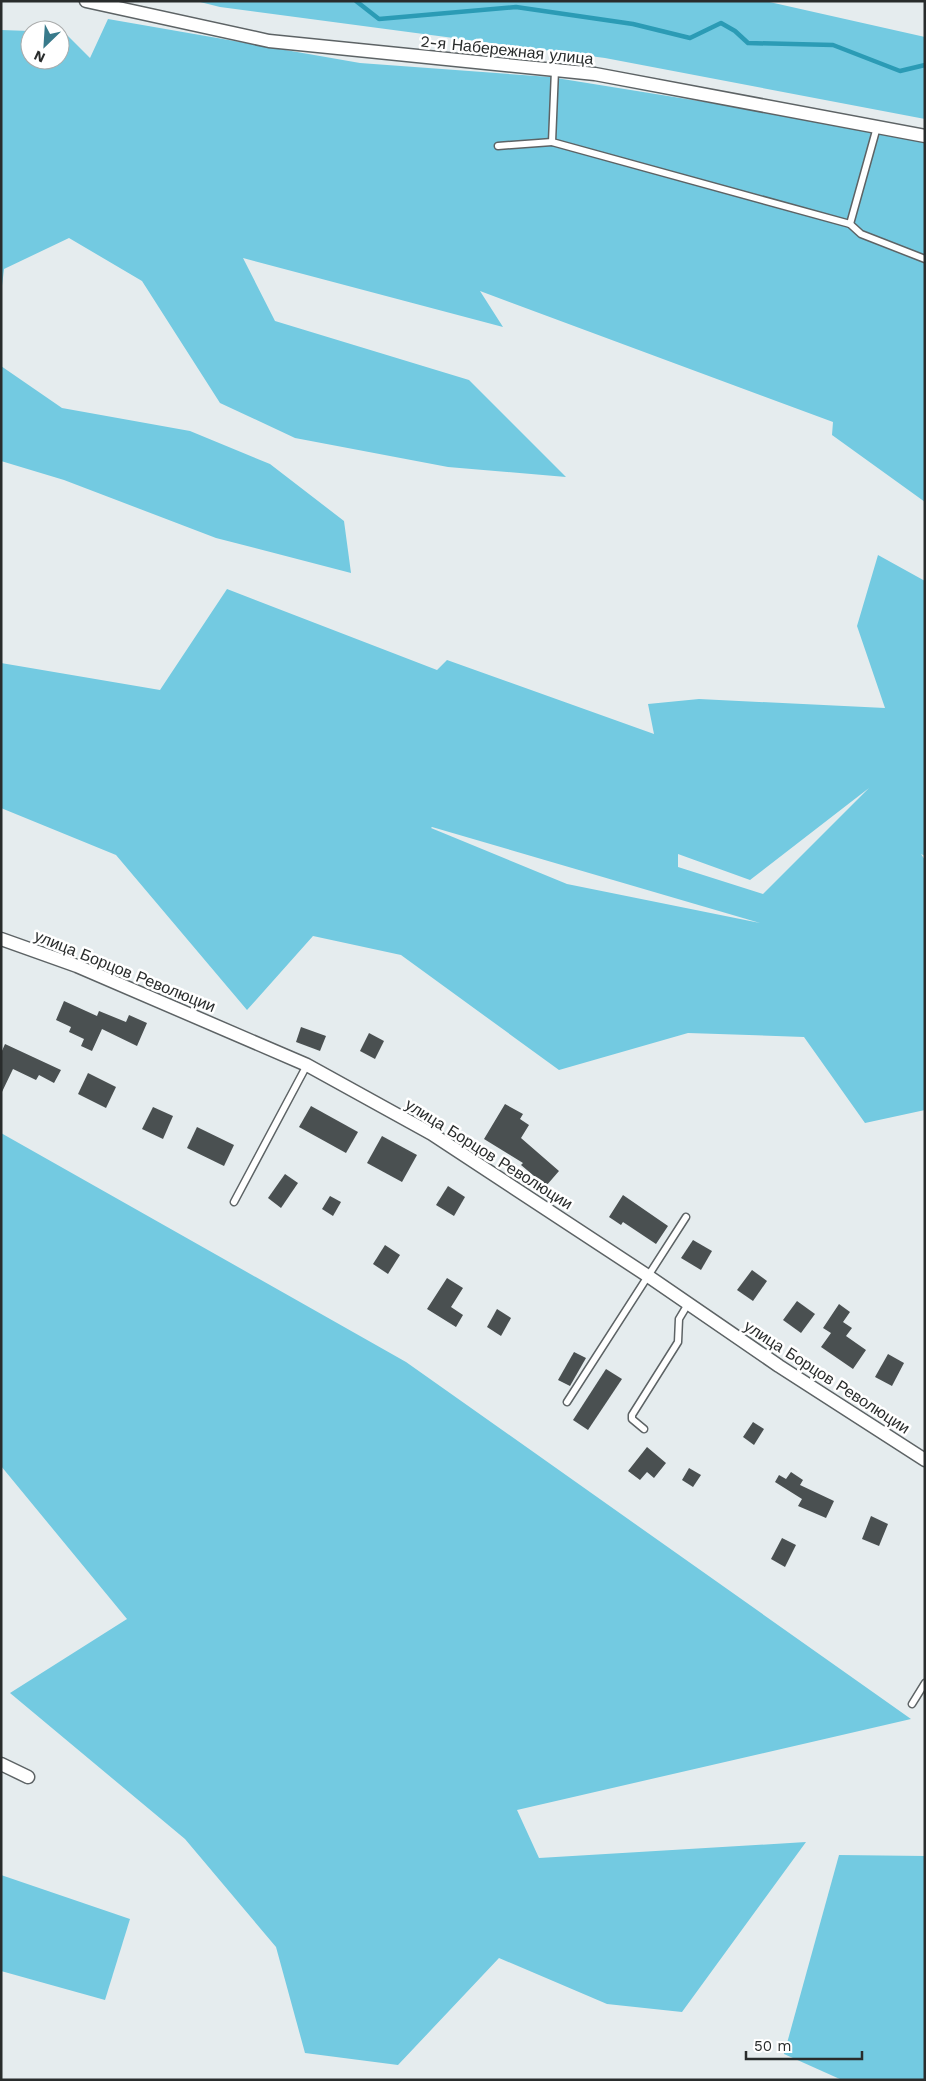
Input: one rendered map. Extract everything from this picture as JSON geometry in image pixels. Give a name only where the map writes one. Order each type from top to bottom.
[{"type":"street","name":"2-я Набережная улица","points":[[86,1],[269,41],[595,74],[925,136]]},
{"type":"street","name":"улица Борцов Революции","points":[[1,939],[77,966],[307,1065],[432,1134],[648,1276],[779,1366],[925,1460]]},
{"type":"street","points":[[1,1764],[28,1777]]},
{"type":"lane","points":[[552,142],[555,70]]},
{"type":"lane","points":[[850,224],[877,127]]},
{"type":"lane","points":[[498,146],[552,142],[850,224],[862,234],[925,259]]},
{"type":"lane","points":[[234,1202],[307,1065]]},
{"type":"lane","points":[[567,1402],[686,1217]]},
{"type":"lane","points":[[644,1429],[632,1419],[632,1415],[678,1342],[679,1320],[688,1304]]},
{"type":"lane","points":[[912,1704],[925,1683]]},
{"type":"shaded area","points":[[196,1],[765,1],[925,37],[925,119],[605,58],[220,7]]},
{"type":"shaded area","points":[[108,19],[360,63],[550,77],[829,122],[925,142],[925,502],[832,435],[833,422],[480,291],[503,327],[243,258],[275,321],[469,380],[566,477],[448,467],[295,438],[220,403],[142,281],[69,238],[4,269],[1,294],[1,30],[20,31],[20,70],[70,70],[70,38],[90,58]]},
{"type":"shaded area","points":[[1,366],[62,408],[190,431],[270,464],[344,521],[351,573],[216,538],[64,480],[1,461]]},
{"type":"shaded area","points":[[878,555],[925,581],[925,856],[921,854],[925,860],[925,1110],[865,1123],[804,1037],[688,1033],[559,1070],[401,955],[313,936],[247,1010],[116,855],[1,808],[1,663],[160,690],[227,589],[437,670],[447,660],[654,734],[648,704],[699,699],[885,708],[857,626]],"holes":[[[869,788],[763,894],[678,867],[678,854],[750,880]],[[432,827],[760,923],[567,884]]]},
{"type":"shaded area","points":[[1,1133],[406,1362],[911,1719],[517,1810],[539,1858],[806,1842],[682,2012],[607,2004],[499,1958],[398,2065],[305,2053],[276,1947],[185,1839],[10,1693],[127,1619],[1,1466]]},
{"type":"shaded area","points":[[839,1855],[925,1856],[925,2080],[842,2080],[784,2054]]},
{"type":"shaded area","points":[[1,1875],[130,1919],[105,2000],[1,1971]]},
{"type":"building","points":[[64,1001],[97,1016],[99,1011],[126,1022],[129,1015],[147,1023],[137,1046],[102,1029],[92,1051],[81,1046],[84,1039],[69,1032],[71,1027],[56,1020]]},
{"type":"building","points":[[301,1027],[326,1036],[320,1051],[296,1042]]},
{"type":"building","points":[[369,1033],[384,1041],[375,1059],[360,1051]]},
{"type":"building","points":[[5,1044],[61,1070],[54,1083],[39,1075],[36,1080],[13,1069],[1,1094],[1,1053]]},
{"type":"building","points":[[88,1073],[116,1087],[106,1108],[78,1094]]},
{"type":"building","points":[[505,1104],[523,1114],[520,1119],[529,1125],[521,1138],[559,1171],[546,1186],[521,1165],[523,1163],[484,1139]]},
{"type":"building","points":[[311,1106],[358,1132],[346,1153],[299,1127]]},
{"type":"building","points":[[153,1107],[173,1116],[163,1139],[142,1129]]},
{"type":"building","points":[[197,1127],[234,1145],[224,1166],[187,1148]]},
{"type":"building","points":[[382,1136],[417,1155],[402,1182],[367,1163]]},
{"type":"building","points":[[285,1174],[298,1183],[281,1208],[268,1198]]},
{"type":"building","points":[[448,1186],[465,1197],[454,1216],[436,1205]]},
{"type":"building","points":[[623,1195],[668,1226],[656,1244],[623,1222],[621,1225],[609,1217]]},
{"type":"building","points":[[330,1196],[341,1202],[333,1216],[322,1209]]},
{"type":"building","points":[[693,1240],[712,1251],[701,1270],[681,1258]]},
{"type":"building","points":[[385,1245],[400,1255],[388,1274],[373,1264]]},
{"type":"building","points":[[752,1270],[767,1281],[753,1301],[737,1290]]},
{"type":"building","points":[[447,1278],[463,1288],[451,1307],[463,1315],[456,1327],[427,1309]]},
{"type":"building","points":[[797,1301],[815,1314],[801,1333],[783,1320]]},
{"type":"building","points":[[839,1304],[850,1312],[843,1322],[852,1328],[846,1336],[866,1350],[853,1369],[821,1347],[831,1333],[823,1328]]},
{"type":"building","points":[[497,1309],[511,1318],[501,1336],[487,1327]]},
{"type":"building","points":[[574,1352],[586,1358],[570,1386],[558,1380]]},
{"type":"building","points":[[888,1354],[904,1363],[892,1386],[875,1377]]},
{"type":"building","points":[[606,1369],[622,1379],[588,1430],[573,1420]]},
{"type":"building","points":[[753,1422],[764,1429],[754,1445],[743,1437]]},
{"type":"building","points":[[647,1447],[666,1463],[654,1478],[647,1472],[640,1480],[628,1471]]},
{"type":"building","points":[[689,1468],[701,1475],[693,1487],[682,1480]]},
{"type":"building","points":[[791,1472],[803,1480],[800,1485],[834,1501],[826,1518],[798,1506],[802,1499],[775,1482],[779,1475],[786,1479]]},
{"type":"building","points":[[871,1516],[888,1524],[879,1546],[862,1539]]},
{"type":"building","points":[[782,1538],[796,1545],[785,1567],[771,1559]]},
{"type":"waterway","points":[[356,1],[379,19],[516,7],[633,24],[690,38],[721,23],[735,31],[748,43],[833,45],[900,71],[925,65]]}]
